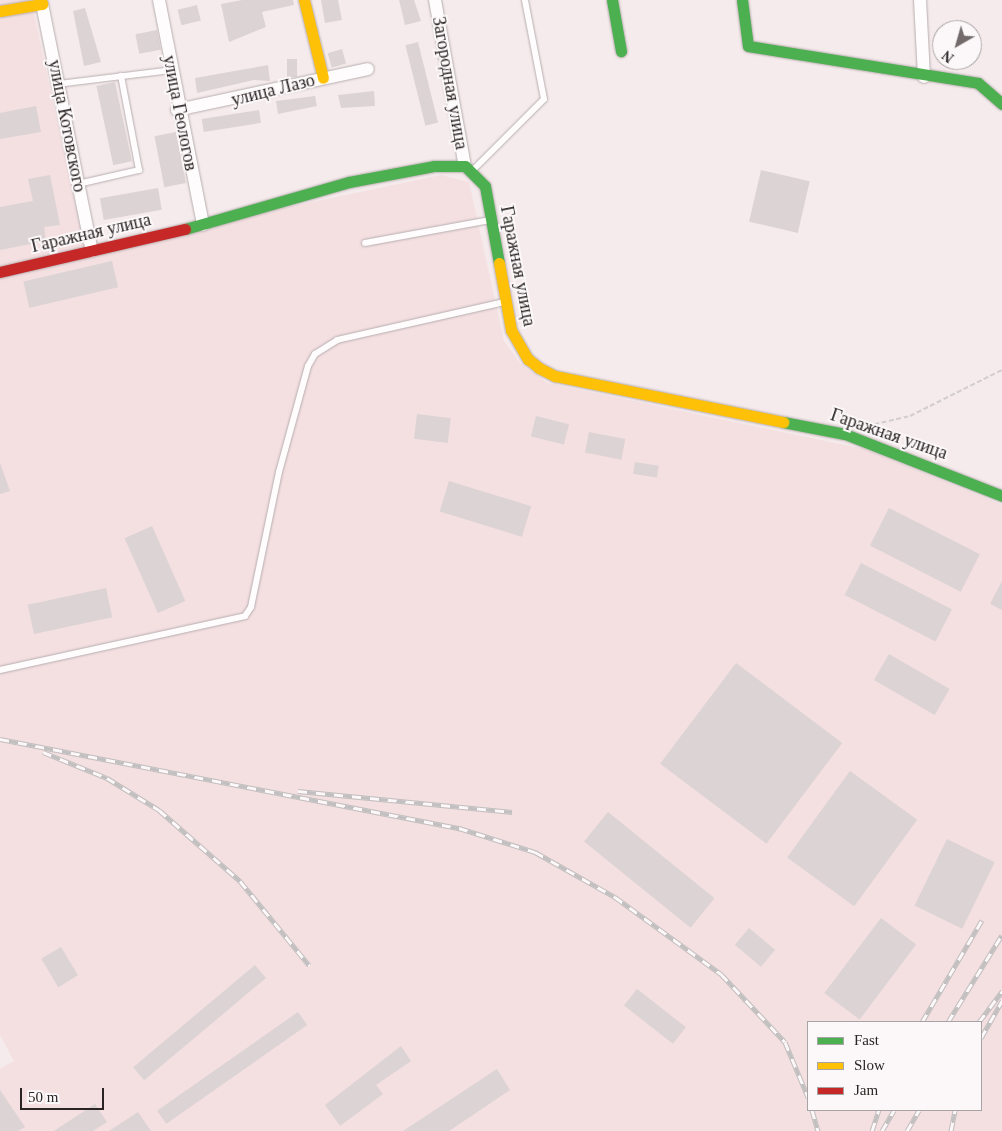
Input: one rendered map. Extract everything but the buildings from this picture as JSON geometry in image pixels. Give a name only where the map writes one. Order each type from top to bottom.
[{"type":"street","name":"улица Геологов","points":[[161,0],[177,110],[203,225]]},
{"type":"street","points":[[304,0],[323,78]]},
{"type":"street","name":"Загородная улица","points":[[434,0],[469,168]]},
{"type":"street","points":[[612,0],[622,51]]},
{"type":"street","points":[[742,0],[748,46],[924,76],[978,83],[1002,104]]},
{"type":"street","points":[[920,0],[924,76]]},
{"type":"street","points":[[0,11],[42,2]]},
{"type":"street","name":"улица Котовского","points":[[42,2],[92,251]]},
{"type":"street","name":"улица Лазо","points":[[177,110],[368,69]]},
{"type":"street","name":"Гаражная улица","points":[[0,272],[203,225],[349,182],[434,166],[469,168],[485,186],[504,302],[519,347],[528,359],[555,376],[845,434],[1002,496]]},
{"type":"lane","points":[[469,168],[544,99],[525,0]]},
{"type":"lane","points":[[58,84],[172,70]]},
{"type":"lane","points":[[78,184],[139,170],[121,76]]},
{"type":"lane","points":[[365,243],[491,220]]},
{"type":"lane","points":[[0,670],[245,616],[251,607],[289,433],[315,354],[337,340],[504,302]]},
{"type":"path","points":[[845,434],[910,416],[1002,370]]},
{"type":"shaded area","points":[[0,0],[31,0],[84,245],[203,225],[441,175],[469,182],[504,341],[521,364],[547,383],[864,449],[1002,505],[1002,1131],[0,1131],[0,1069],[14,1061],[0,1035]]},
{"type":"railway","points":[[0,739],[459,828],[535,852],[615,897],[721,974],[785,1042],[807,1095]]},
{"type":"railway","points":[[43,752],[107,778],[159,810],[240,881],[309,965]]},
{"type":"railway","points":[[298,791],[512,812]]},
{"type":"railway","points":[[923,1021],[982,920]]},
{"type":"railway","points":[[949,1021],[1002,935]]},
{"type":"railway","points":[[980,1021],[1002,991]]},
{"type":"railway","points":[[982,1036],[1002,1001]]},
{"type":"railway","points":[[812,1111],[818,1131]]},
{"type":"railway","points":[[872,1131],[879,1111]]},
{"type":"railway","points":[[882,1131],[893,1111]]},
{"type":"railway","points":[[907,1131],[918,1111]]},
{"type":"railway","points":[[951,1131],[955,1111]]},
{"type":"traffic: fast","points":[[612,0],[621,51]]},
{"type":"traffic: fast","points":[[742,0],[748,46],[978,83],[1002,104]]},
{"type":"traffic: fast","points":[[185,229],[349,182],[434,166],[465,166],[485,186],[499,263]]},
{"type":"traffic: fast","points":[[783,422],[845,434],[1002,496]]},
{"type":"traffic: slow","points":[[0,11],[42,4],[41,0]]},
{"type":"traffic: slow","points":[[304,0],[323,78]]},
{"type":"traffic: slow","points":[[499,263],[511,330],[528,359],[539,368],[555,376],[783,422]]},
{"type":"traffic: jam","points":[[0,272],[185,229]]}]
